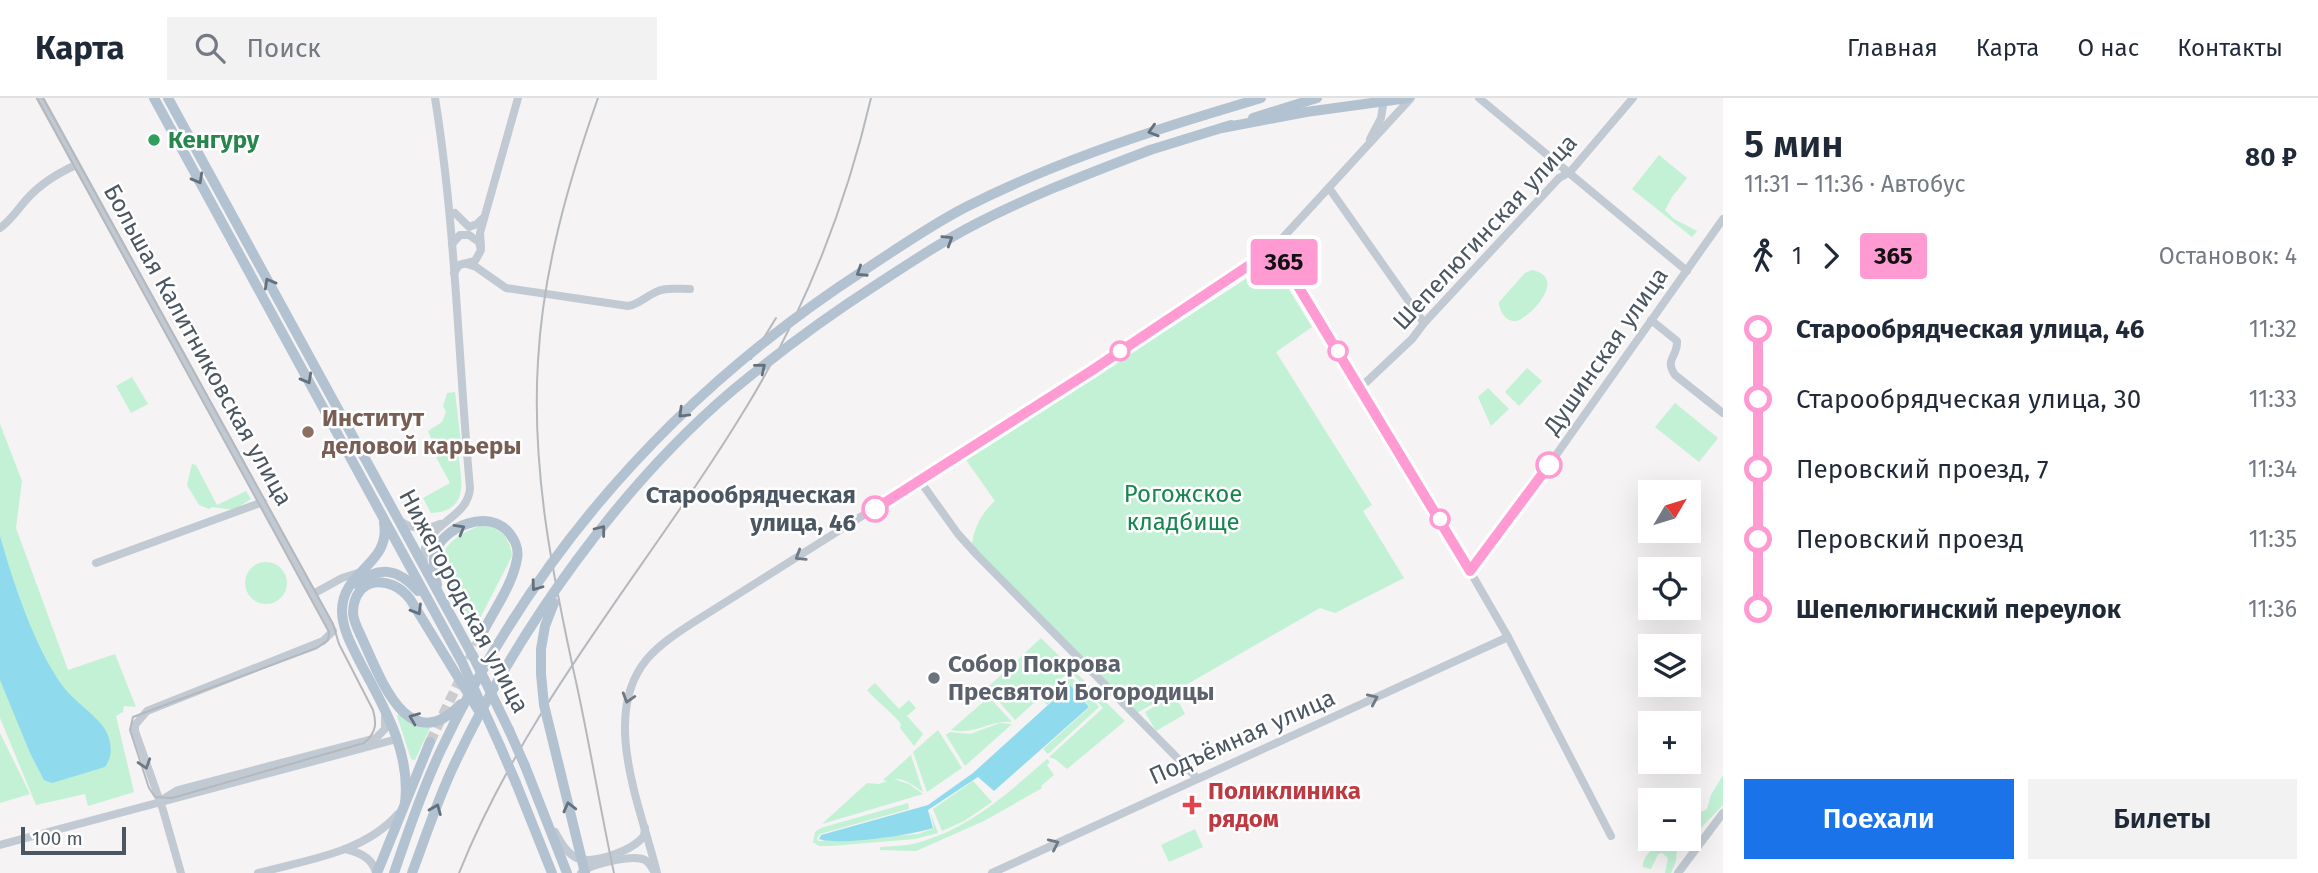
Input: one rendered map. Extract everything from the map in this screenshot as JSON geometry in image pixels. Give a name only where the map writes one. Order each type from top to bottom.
[{"type":"main road","name":"Нижегородская улица","points":[[154,98],[462,662],[516,783],[552,873]]},
{"type":"main road","name":"Нижегородская улица","points":[[168,98],[480,669],[549,822],[567,873]]},
{"type":"main road","points":[[1218,111],[1250,98]]},
{"type":"main road","points":[[394,873],[436,764],[470,694],[522,606],[600,500],[652,443],[722,375],[810,305],[976,203],[1049,169],[1140,135],[1261,98]]},
{"type":"main road","points":[[412,873],[433,814],[475,723],[505,670],[577,561],[662,458],[732,392],[816,324],[970,227],[1055,186],[1150,150],[1317,98]]},
{"type":"main road","points":[[1222,128],[1306,112],[1409,98]]},
{"type":"main road","points":[[382,514],[385,526],[383,547],[379,555],[358,573],[345,596],[342,612],[348,638],[382,703],[397,739],[405,765],[404,806]]},
{"type":"main road","points":[[446,607],[434,571],[436,549],[450,534],[477,520],[500,524],[518,548],[517,559],[513,573],[485,628]]},
{"type":"main road","points":[[577,561],[556,598],[545,626],[541,674],[544,705],[583,873]]},
{"type":"main road","points":[[345,596],[371,573],[395,573],[413,586],[436,617]]},
{"type":"main road","points":[[470,694],[450,715],[440,720],[422,722],[405,716],[392,700],[354,620],[353,610],[360,592],[366,586],[380,582],[396,585],[403,590],[500,746]]},
{"type":"main road","points":[[376,873],[430,742]]},
{"type":"street","name":"Большая Калитниковская улица","points":[[40,98],[333,631],[323,641],[147,711],[135,725],[148,772],[160,802]]},
{"type":"street","points":[[428,577],[423,564],[424,548],[443,523],[464,505],[470,488],[449,199],[435,98]]},
{"type":"street","points":[[487,275],[480,261],[481,229],[518,98]]},
{"type":"street","points":[[1367,145],[1381,118],[1384,98]]},
{"type":"street","points":[[656,873],[625,748],[623,723],[631,687],[646,660],[670,638],[694,622],[920,481],[1275,248],[1388,125],[1409,98]]},
{"type":"street","points":[[1479,98],[1687,271]]},
{"type":"street","name":"Шепелюгинская улица","points":[[1360,388],[1412,339],[1559,178],[1570,172],[1633,98]]},
{"type":"street","points":[[0,228],[29,197],[53,177],[76,164]]},
{"type":"street","points":[[1329,188],[1424,323]]},
{"type":"street","points":[[449,199],[456,222],[476,239],[480,250],[475,261],[465,264],[454,273]]},
{"type":"street","points":[[455,213],[469,227],[478,224],[486,213]]},
{"type":"street","name":"Душинская улица","points":[[1470,571],[1528,495],[1723,219]]},
{"type":"street","points":[[452,244],[457,237],[475,234],[481,229]]},
{"type":"street","points":[[1275,248],[1508,637],[1611,836]]},
{"type":"street","points":[[453,257],[506,288],[628,306],[638,304],[655,292],[668,288],[690,289]]},
{"type":"street","points":[[1651,320],[1677,341],[1670,362],[1670,368],[1675,375],[1723,413]]},
{"type":"street","points":[[920,481],[958,534],[984,562],[1198,778]]},
{"type":"street","points":[[96,563],[263,502]]},
{"type":"street","points":[[396,515],[401,522],[413,528],[429,528],[443,523]]},
{"type":"street","points":[[313,594],[342,578],[358,573]]},
{"type":"street","name":"Подъёмная улица","points":[[992,873],[1508,637]]},
{"type":"street","points":[[160,802],[178,790],[376,738],[385,729],[382,703]]},
{"type":"street","points":[[0,845],[397,739]]},
{"type":"street","points":[[160,802],[181,873]]},
{"type":"street","points":[[258,873],[345,849],[385,828],[404,806]]},
{"type":"street","points":[[1678,873],[1723,813]]},
{"type":"street","points":[[549,822],[570,854],[583,859],[633,848],[644,836],[645,825]]},
{"type":"street","points":[[345,849],[364,856],[374,866],[376,873]]},
{"type":"street","points":[[583,873],[592,866],[636,858],[647,862],[656,873]]},
{"type":"green space","points":[[1659,155],[1687,178],[1665,210],[1674,219],[1697,231],[1692,237],[1632,189]]},
{"type":"green space","name":"Рогожское кладбище","points":[[1272,262],[1312,327],[1276,352],[1372,505],[1363,511],[1404,578],[1335,613],[1320,608],[1137,713],[972,545],[979,521],[995,501],[966,460]]},
{"type":"green space","points":[[1532,270],[1543,274],[1547,289],[1536,307],[1528,314],[1516,321],[1509,320],[1502,312],[1499,302],[1525,273]]},
{"type":"green space","points":[[1527,368],[1542,381],[1519,406],[1505,392]]},
{"type":"green space","points":[[132,377],[148,404],[131,413],[116,386]]},
{"type":"green space","points":[[1488,388],[1509,409],[1491,426],[1478,397]]},
{"type":"green space","points":[[455,392],[461,443],[436,451],[428,431],[442,422],[446,412],[443,406],[447,393]]},
{"type":"green space","points":[[1675,403],[1718,438],[1699,462],[1655,427]]},
{"type":"green space","points":[[0,424],[22,481],[16,528],[68,670],[115,654],[136,707],[124,706],[123,712],[116,716],[134,792],[88,806],[85,794],[36,805],[0,718]]},
{"type":"green space","points":[[458,451],[461,492],[458,500],[444,511],[431,513],[423,498],[450,483],[436,457]]},
{"type":"green space","points":[[192,464],[196,465],[217,505],[246,491],[251,499],[234,510],[212,507],[209,509],[199,505],[187,485]]},
{"type":"green space","points":[[479,526],[498,530],[509,543],[512,556],[475,628],[449,584],[442,559],[447,547],[459,536]]},
{"type":"green space","points":[[266,562],[281,568],[287,583],[281,598],[266,604],[251,598],[245,583],[251,568]]},
{"type":"green space","points":[[1041,638],[1125,721],[1067,769],[1049,757],[1103,708],[1070,671],[1015,720],[987,688]]},
{"type":"green space","points":[[1070,676],[1099,707],[1048,754],[1043,749],[1090,707],[1069,684],[1047,705],[1043,701]]},
{"type":"green space","points":[[875,683],[899,709],[909,700],[916,708],[907,716],[923,734],[914,746],[900,728],[901,724],[867,690]]},
{"type":"green space","points":[[1175,695],[1185,714],[1156,731],[1145,712]]},
{"type":"green space","points":[[989,697],[1012,722],[996,723],[975,730],[951,730]]},
{"type":"green space","points":[[400,712],[419,726],[430,728],[415,760],[411,759],[397,716]]},
{"type":"green space","points":[[1000,723],[1012,724],[965,766],[946,735],[950,732],[970,734]]},
{"type":"green space","points":[[938,730],[962,768],[927,792],[913,752]]},
{"type":"green space","points":[[0,733],[30,794],[0,803]]},
{"type":"green space","points":[[911,755],[923,792],[906,781],[894,779],[909,784],[923,794],[822,824],[867,783],[879,784],[887,781],[883,780]]},
{"type":"green space","points":[[1047,759],[1050,762],[1047,765],[1054,775],[1042,788],[984,821],[916,851],[880,850],[880,847],[917,843],[936,837],[971,819]]},
{"type":"green space","points":[[1723,775],[1723,805],[1701,828],[1701,812],[1707,809],[1711,795]]},
{"type":"green space","points":[[973,781],[992,802],[964,821],[942,831],[933,809]]},
{"type":"green space","points":[[908,803],[909,809],[820,834],[818,841],[918,834],[934,828],[930,811],[938,833],[915,839],[831,846],[819,846],[813,842],[815,832],[821,828]]},
{"type":"green space","points":[[1195,829],[1203,847],[1169,862],[1161,845]]},
{"type":"green space","points":[[1651,851],[1677,851],[1671,873],[1665,873],[1668,858],[1662,853],[1658,854],[1651,869],[1643,867]]},
{"type":"water","points":[[0,536],[25,613],[42,652],[66,691],[98,720],[106,731],[111,749],[105,767],[52,783],[44,780],[30,753],[0,680]]},
{"type":"water","points":[[1070,685],[1089,707],[994,791],[978,777],[928,810],[933,828],[923,831],[858,840],[819,839],[821,835],[928,805],[973,773]]},
{"type":"tunnel","points":[[469,660],[485,628]]},
{"type":"tunnel","points":[[430,742],[462,675]]},
{"type":"tram line","points":[[37,98],[329,632],[328,640],[317,648],[133,717],[130,730],[149,788],[155,797],[172,798],[364,743],[374,728],[373,710],[339,644],[333,624],[43,98]]},
{"type":"railway","points":[[598,98],[567,195],[551,260],[541,327],[537,403],[546,527],[614,873]]},
{"type":"railway","points":[[459,873],[487,810],[555,691],[710,464],[768,370],[805,295],[836,218],[871,98]]},
{"type":"railway","points":[[751,359],[776,318]]},
{"type":"bus line","name":"365","points":[[875,509],[1091,371],[1275,248],[1470,571],[1549,465]]},
{"type":"place","name":"Кенгуру","points":[[154,140]]},
{"type":"place","name":"Институт деловой карьеры","points":[[308,432]]},
{"type":"place","name":"Старообрядческая улица, 46","points":[[875,509]]},
{"type":"place","name":"Собор Покрова Пресвятой Богородицы","points":[[934,678]]},
{"type":"place","name":"Поликлиника рядом","points":[[1192,805]]}]
